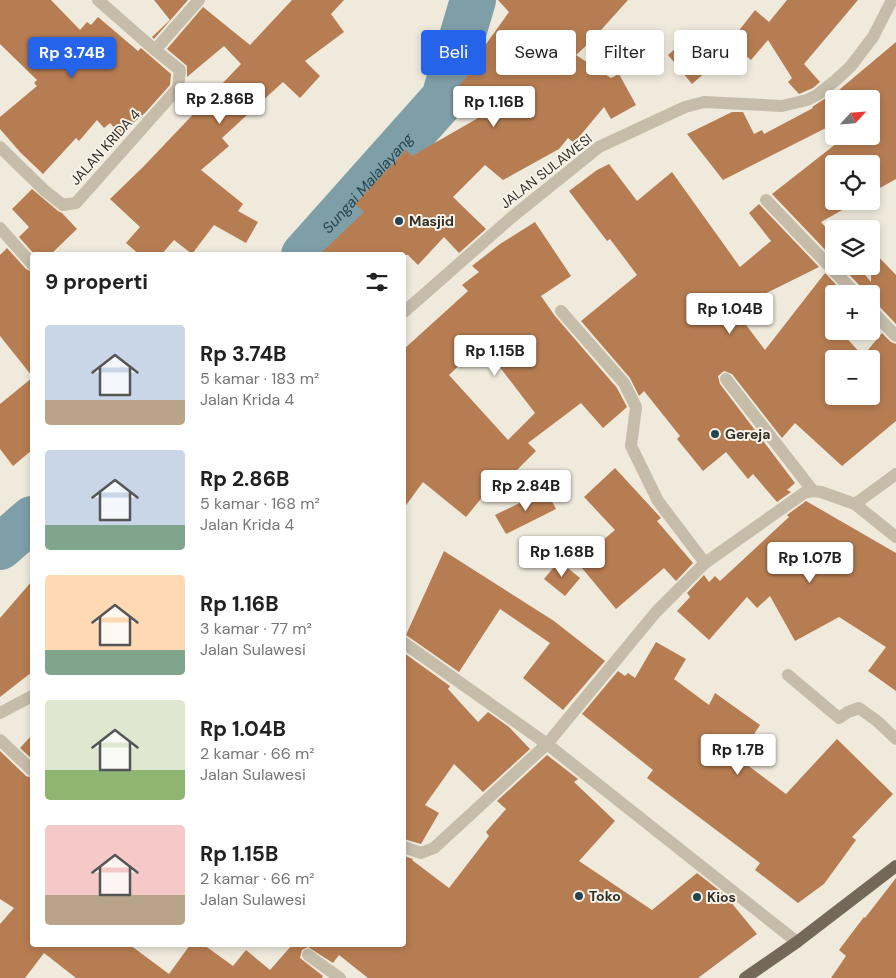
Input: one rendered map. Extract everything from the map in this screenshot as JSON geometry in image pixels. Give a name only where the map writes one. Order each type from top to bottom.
[{"type":"main road","points":[[745,978],[797,942],[896,866]]},
{"type":"street","name":"JALAN KRIDA 4","points":[[0,147],[44,190],[63,205],[76,203],[178,88],[180,70],[98,0]]},
{"type":"street","points":[[155,50],[199,0]]},
{"type":"street","name":"JALAN SULAWESI","points":[[406,310],[512,216],[599,147],[685,107],[704,102],[782,106],[817,95],[851,66],[873,37],[892,0]]},
{"type":"street","points":[[766,200],[847,285]]},
{"type":"street","points":[[0,228],[30,262]]},
{"type":"street","points":[[561,311],[624,383],[636,407],[631,446],[658,501],[705,563]]},
{"type":"street","points":[[880,319],[896,336]]},
{"type":"street","points":[[726,379],[813,491]]},
{"type":"street","points":[[855,504],[896,474]]},
{"type":"street","points":[[406,848],[421,853],[434,848],[547,744],[656,612],[705,563],[804,493],[821,492],[855,504],[896,537]]},
{"type":"street","points":[[406,644],[547,744],[797,942]]},
{"type":"street","points":[[788,675],[840,718],[848,712],[859,708],[877,721],[896,739]]},
{"type":"street","points":[[0,713],[30,697]]},
{"type":"street","points":[[0,740],[30,768]]},
{"type":"street","points":[[308,954],[340,978]]},
{"type":"building","points":[[0,0],[51,0],[80,30],[87,22],[91,25],[98,17],[138,51],[141,48],[171,74],[170,85],[145,113],[120,134],[110,123],[104,128],[97,120],[79,141],[76,138],[43,174],[0,129],[0,117],[37,86],[34,83],[37,80],[0,44]]},
{"type":"building","points":[[154,0],[188,0],[154,39],[152,37],[170,20]]},
{"type":"building","points":[[292,0],[344,0],[331,14],[344,32],[305,61],[320,76],[300,98],[283,82],[222,138],[229,146],[201,170],[243,204],[238,211],[258,222],[246,243],[214,225],[194,252],[189,252],[174,240],[164,252],[136,252],[126,243],[140,227],[110,199],[241,64],[224,46],[187,77],[187,66],[167,49],[203,7],[250,45]]},
{"type":"building","points":[[498,0],[628,0],[601,30],[586,30],[586,46],[576,55],[576,30],[496,30],[509,12]]},
{"type":"building","points":[[787,0],[858,0],[804,64],[820,82],[813,88],[799,94],[788,82],[792,78],[768,40],[751,60],[747,57],[747,30],[739,30],[755,10],[769,22]]},
{"type":"building","points":[[496,30],[496,75],[576,75],[576,55],[586,62],[586,75],[606,75],[611,78],[620,75],[636,105],[611,119],[604,107],[574,143],[568,138],[559,149],[503,180],[485,165],[453,197],[486,229],[459,253],[444,237],[418,265],[406,255],[406,252],[322,252],[364,212],[355,204],[406,150],[412,156],[485,114],[456,89],[468,75],[486,75],[486,44]]},
{"type":"building","points":[[896,42],[896,179],[880,188],[880,155],[825,155],[825,210],[842,210],[821,222],[825,227],[825,250],[772,194],[835,145],[880,145],[880,90],[839,90]]},
{"type":"building","points":[[674,50],[674,62],[668,55]]},
{"type":"building","points":[[685,75],[702,75],[692,84]]},
{"type":"building","points":[[825,99],[825,129],[723,180],[687,134],[732,112],[743,112],[754,134],[762,130],[764,134]]},
{"type":"building","points":[[609,164],[637,201],[672,172],[740,267],[771,241],[749,213],[759,204],[819,267],[734,309],[765,350],[825,273],[836,285],[825,285],[825,340],[848,340],[857,350],[825,350],[825,405],[880,405],[880,350],[868,350],[876,340],[880,340],[882,333],[891,342],[896,344],[896,421],[842,466],[795,423],[782,438],[732,374],[724,371],[718,376],[720,384],[795,483],[787,490],[791,492],[777,502],[753,474],[748,479],[726,452],[703,471],[677,439],[680,436],[644,391],[639,396],[630,378],[581,321],[637,275],[610,239],[607,241],[569,191],[597,170]]},
{"type":"building","points":[[32,189],[62,213],[77,229],[53,252],[32,252],[19,237],[29,227],[12,209]]},
{"type":"building","points":[[535,222],[571,276],[541,296],[555,316],[617,388],[627,407],[603,428],[581,403],[528,443],[536,451],[487,500],[484,495],[466,517],[423,482],[406,505],[406,347],[468,291],[462,285],[479,272],[472,266],[500,244]],"holes":[[[482,344],[535,413],[508,440],[449,375]]]},
{"type":"building","points":[[7,248],[30,271],[30,374],[0,336],[0,255]]},
{"type":"building","points":[[880,258],[896,275],[896,324],[880,307],[880,285],[859,285],[850,275],[865,275],[871,282],[871,275],[880,275]]},
{"type":"building","points":[[30,380],[30,452],[13,466],[0,449],[0,404]]},
{"type":"building","points":[[615,468],[661,518],[657,521],[693,563],[676,581],[664,568],[616,609],[577,562],[615,530],[584,497]]},
{"type":"building","points":[[546,490],[556,509],[506,534],[495,515]]},
{"type":"building","points":[[806,501],[896,553],[896,691],[868,671],[886,647],[839,617],[795,641],[770,596],[757,608],[747,597],[709,640],[677,611],[690,597],[687,593],[704,575],[709,582],[715,576],[720,581],[789,517],[787,515]]},
{"type":"building","points":[[444,551],[554,621],[605,661],[563,710],[523,678],[550,643],[500,609],[459,672],[406,635]]},
{"type":"building","points":[[559,561],[580,578],[565,596],[544,579]]},
{"type":"building","points":[[30,583],[30,674],[0,697],[0,618]]},
{"type":"building","points":[[656,642],[686,659],[674,679],[709,705],[715,693],[760,725],[738,758],[786,794],[837,739],[893,794],[852,837],[856,840],[824,884],[798,903],[755,870],[760,863],[647,778],[653,770],[582,714],[618,671],[625,676],[628,673],[635,678]]},
{"type":"building","points":[[406,654],[450,686],[448,689],[478,722],[488,712],[509,727],[530,749],[483,792],[454,764],[425,805],[439,813],[421,844],[406,840]]},
{"type":"building","points":[[30,737],[30,757],[20,748]]},
{"type":"building","points":[[0,751],[26,776],[30,777],[30,947],[133,947],[169,974],[189,947],[207,947],[233,966],[246,950],[270,970],[290,947],[308,947],[302,950],[300,958],[323,976],[322,978],[76,978],[44,953],[25,978],[0,978],[0,924],[14,908],[0,899]]},
{"type":"building","points":[[547,755],[578,779],[574,782],[615,821],[579,861],[652,910],[697,873],[725,895],[757,934],[698,978],[368,978],[339,955],[333,963],[308,947],[406,947],[406,857],[413,859],[449,888],[489,836],[486,832],[506,809],[497,801]]},
{"type":"building","points":[[896,878],[896,978],[831,978],[846,956],[839,950]]},
{"type":"waterway","name":"Sungai Malalayang","points":[[307,252],[444,98],[473,0]]},
{"type":"waterway","name":"Sungai Malalayang","points":[[0,547],[30,521]]},
{"type":"place","name":"Masjid","points":[[399,221]]},
{"type":"place","name":"Gereja","points":[[715,434]]},
{"type":"place","name":"Toko","points":[[579,896]]},
{"type":"place","name":"Kios","points":[[697,897]]}]
